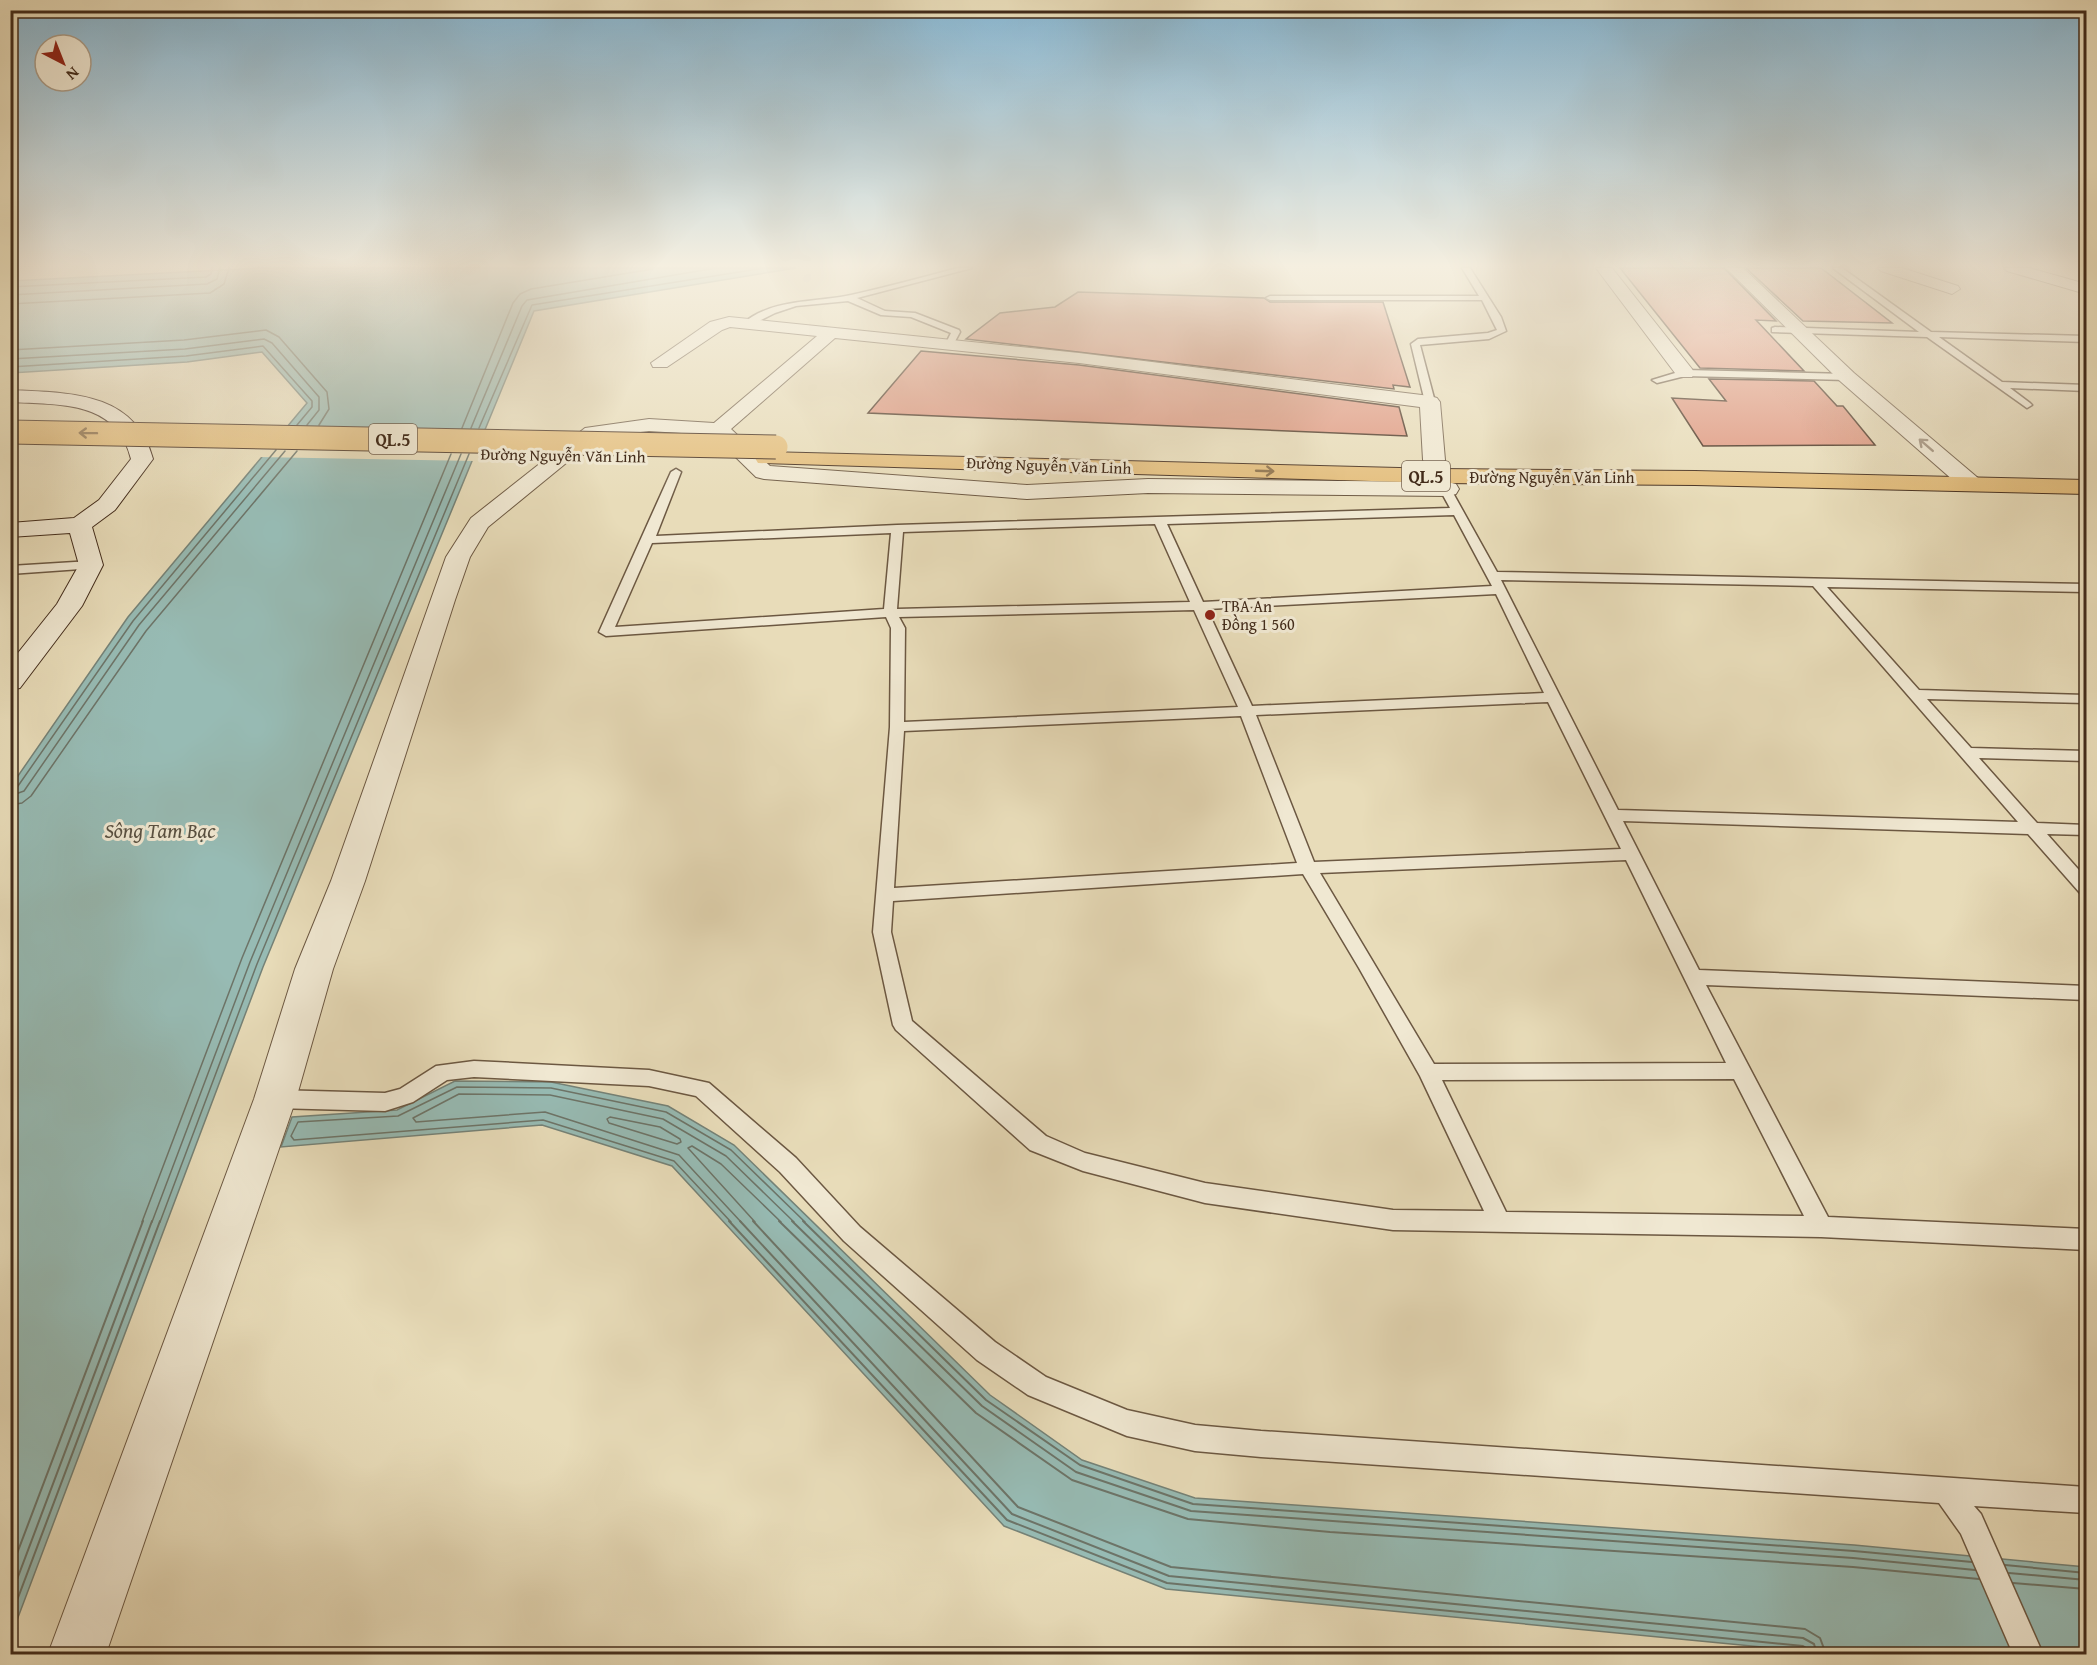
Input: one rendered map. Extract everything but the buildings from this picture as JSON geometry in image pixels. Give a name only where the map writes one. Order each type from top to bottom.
[{"type":"highway","name":"Đường Nguyễn Văn Linh","points":[[10,432],[771,452],[1440,475],[1948,476],[2086,473]]},
{"type":"highway","name":"Đường Nguyễn Văn Linh","points":[[10,448],[771,452]]},
{"type":"highway","name":"Đường Nguyễn Văn Linh","points":[[1948,476],[2086,487]]},
{"type":"street","points":[[660,363],[686,346]]},
{"type":"street","points":[[719,429],[816,346]]},
{"type":"street","points":[[77,1654],[274,1100],[314,969],[348,881],[400,730],[441,600],[458,557],[479,523],[592,432],[649,425],[719,429],[764,472],[1027,492],[1440,475],[1430,402],[1078,358],[956,346]]},
{"type":"street","points":[[1663,346],[1685,374]]},
{"type":"street","points":[[1792,346],[1824,376],[1948,476]]},
{"type":"street","points":[[1813,346],[1948,476]]},
{"type":"street","points":[[10,396],[83,403],[108,412],[124,422],[138,441],[142,459],[107,505],[80,525],[10,530]]},
{"type":"street","points":[[10,682],[69,606],[91,565],[80,525]]},
{"type":"lane","points":[[1415,346],[1430,402]]},
{"type":"lane","points":[[1944,346],[2027,405]]},
{"type":"lane","points":[[1657,380],[1685,374],[1847,377]]},
{"type":"lane","points":[[1999,385],[2086,388]]},
{"type":"lane","points":[[676,472],[606,632],[890,614],[1197,606],[1496,583],[1815,581],[2086,588]]},
{"type":"lane","points":[[1440,475],[1821,1227]]},
{"type":"lane","points":[[648,540],[1458,511]]},
{"type":"lane","points":[[1160,522],[1247,711],[1308,868],[1366,963],[1428,1072],[1500,1222]]},
{"type":"lane","points":[[897,530],[890,614],[898,628],[897,726],[882,932],[903,1025],[1038,1143],[1083,1162],[1205,1193],[1394,1220],[1821,1227],[2086,1240]]},
{"type":"lane","points":[[10,570],[91,565]]},
{"type":"lane","points":[[1815,581],[2086,889]]},
{"type":"lane","points":[[1916,694],[2086,699]]},
{"type":"lane","points":[[897,726],[1553,697]]},
{"type":"lane","points":[[1968,753],[2086,756]]},
{"type":"lane","points":[[1612,815],[2086,830]]},
{"type":"lane","points":[[883,895],[1308,868],[1632,854]]},
{"type":"lane","points":[[1695,977],[2086,993]]},
{"type":"lane","points":[[274,1100],[385,1102],[406,1096],[443,1072],[474,1069],[649,1078],[702,1089],[788,1165],[852,1234],[986,1351],[1037,1386],[1128,1423],[1195,1438],[2086,1500]]},
{"type":"lane","points":[[1428,1072],[1740,1071]]},
{"type":"lane","points":[[1945,1490],[1971,1524],[2028,1654]]},
{"type":"water","name":"Sông Tam Bạc","points":[[11,346],[520,346],[263,967],[11,1636],[11,786],[128,617],[307,403],[262,352],[187,362],[11,373]]},
{"type":"water","points":[[455,1081],[551,1082],[668,1106],[734,1145],[990,1395],[1082,1460],[1195,1498],[1854,1545],[2086,1567],[2086,1654],[1833,1654],[1166,1589],[1004,1526],[672,1166],[542,1125],[281,1147],[292,1117],[397,1110]]},
{"type":"pier","points":[[283,428],[488,432],[475,461],[258,457]]},
{"type":"place","name":"TBA An Đồng 1 560","points":[[1210,615]]}]
